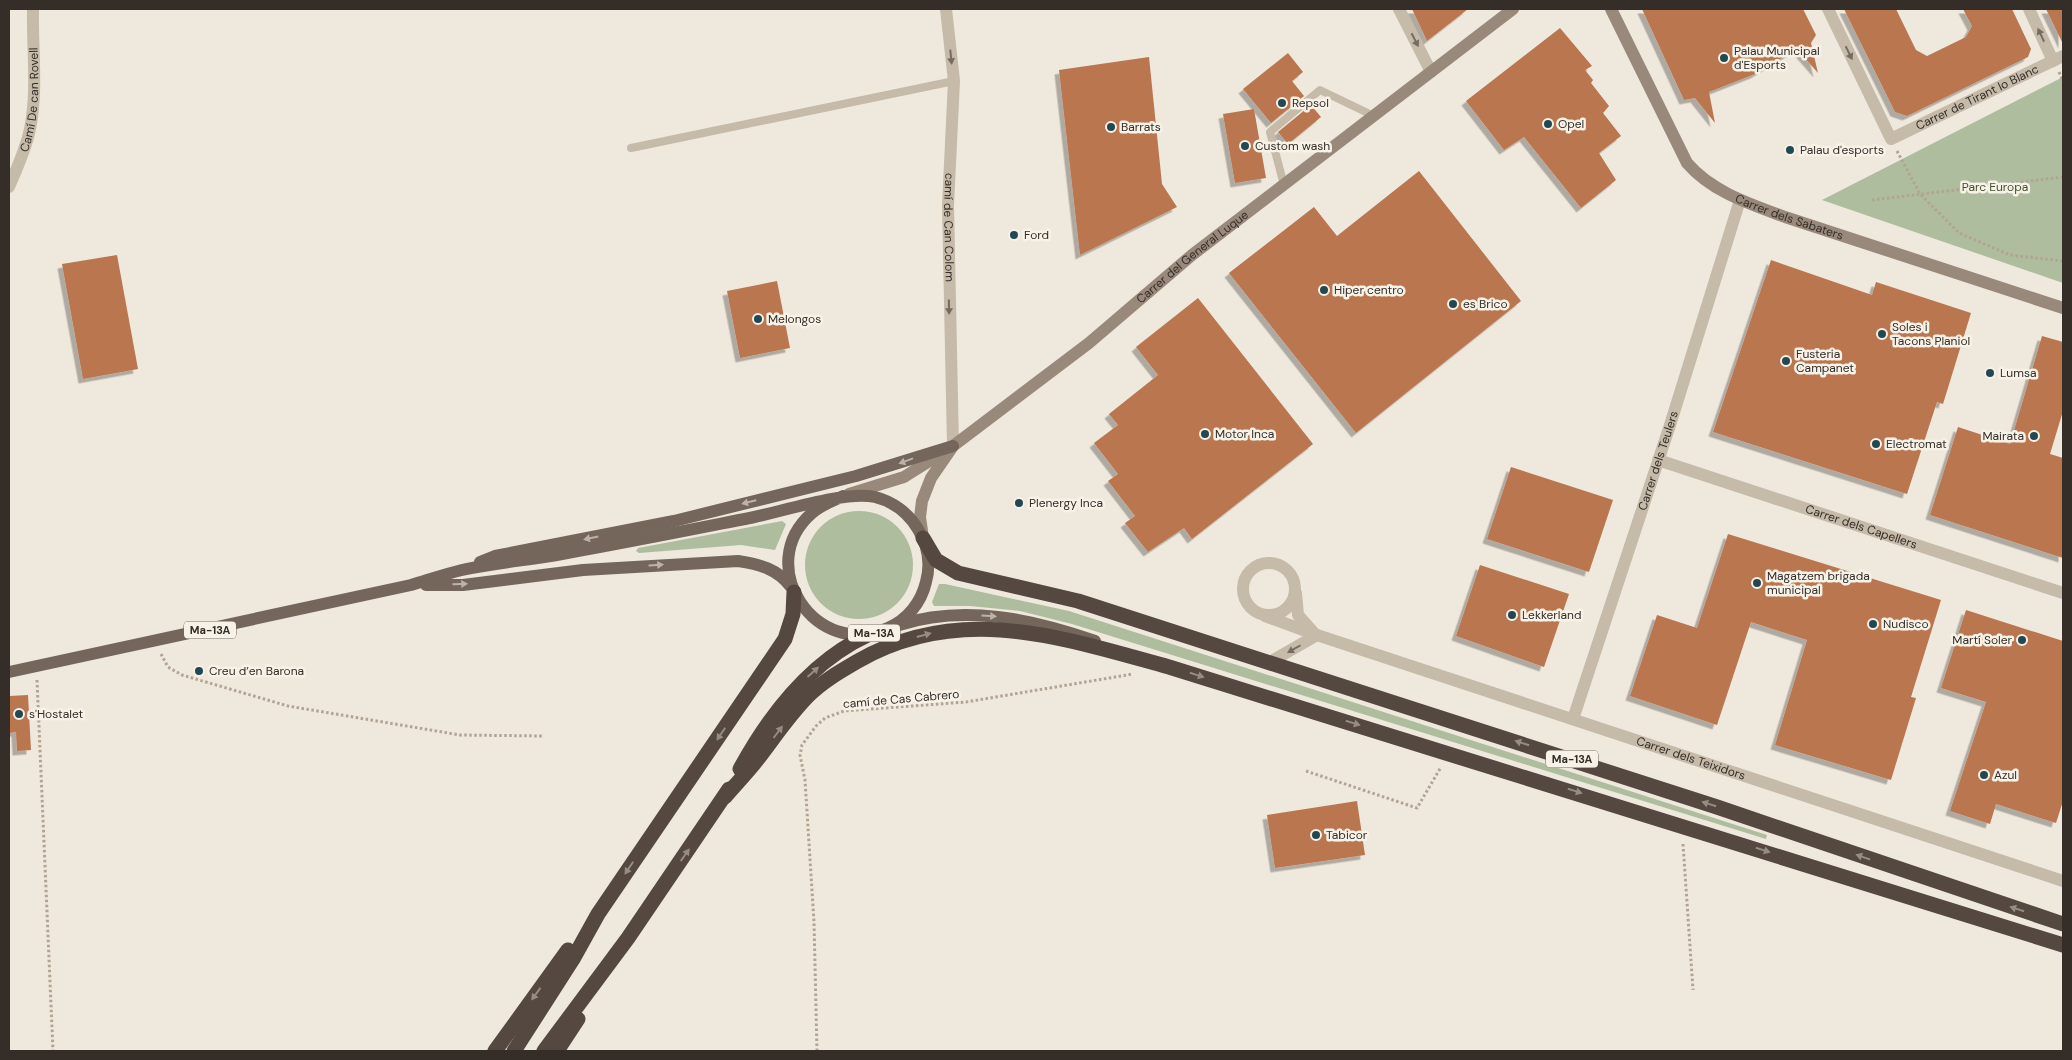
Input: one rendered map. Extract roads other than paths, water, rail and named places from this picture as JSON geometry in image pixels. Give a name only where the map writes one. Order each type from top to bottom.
[{"type":"highway","name":"Ma-13A","points":[[923,538],[936,560],[958,573],[1078,601],[1707,804],[2063,924]]},
{"type":"highway","points":[[514,1051],[573,959],[598,914],[785,640],[793,614],[794,592]]},
{"type":"highway","points":[[544,1051],[628,938],[725,797],[810,695],[836,674],[872,653],[895,643],[928,633],[960,628],[1002,628],[1047,636],[1145,667]]},
{"type":"highway","points":[[725,797],[748,754],[782,706],[804,681],[838,651],[870,634]]},
{"type":"highway","name":"Ma-13A","points":[[1145,667],[1450,753],[1682,824],[2063,945]]},
{"type":"highway","points":[[495,1051],[566,952],[598,914]]},
{"type":"highway","points":[[557,1051],[628,938]]},
{"type":"main road","name":"Carrer del General Luque","points":[[923,538],[920,517],[922,501],[931,478],[953,446],[1045,377],[1192,254],[1513,9]]},
{"type":"main road","name":"Carrer dels Sabaters","points":[[1611,9],[1687,163],[1697,175],[1740,200],[2063,308]]},
{"type":"main road","points":[[843,496],[904,477],[953,446]]},
{"type":"main road","points":[[462,570],[495,556],[674,521],[856,476],[953,446]]},
{"type":"main road","name":"Ma-13A","points":[[794,592],[788,565],[795,535],[814,511],[843,496]]},
{"type":"main road","name":"Ma-13A","points":[[9,672],[156,642],[411,585],[462,570],[654,537],[775,513],[843,496],[874,497],[891,503],[907,515],[923,538],[929,566],[923,594],[906,617],[889,628]]},
{"type":"main road","name":"Ma-13A","points":[[411,585],[463,585],[583,570],[738,561],[753,563],[775,571],[794,592],[805,610],[821,624],[840,633],[870,634],[924,618],[956,616],[1017,618],[1077,635],[1145,667]]},
{"type":"street","name":"Camí De can Rovell","points":[[9,187],[26,146],[31,127],[35,61],[33,9]]},
{"type":"street","name":"camí de Can Colom","points":[[946,9],[954,81],[948,205],[953,446]]},
{"type":"street","points":[[1399,9],[1431,72]]},
{"type":"street","name":"Carrer de Tirant lo Blanc","points":[[1828,9],[1891,139],[2058,58]]},
{"type":"street","points":[[2029,9],[2058,58]]},
{"type":"street","name":"Carrer dels Teulers","points":[[1573,719],[1658,460],[1740,200]]},
{"type":"street","name":"Carrer dels Capellers","points":[[1658,460],[2063,593]]},
{"type":"street","points":[[1270,662],[1317,635],[1310,630],[1298,614],[1296,593],[1292,576],[1280,565],[1262,564],[1248,574],[1243,591],[1250,607],[1265,616],[1281,613],[1288,608],[1296,593]]},
{"type":"street","name":"Carrer dels Teixidors","points":[[1265,616],[1317,635],[2063,881]]},
{"type":"lane","points":[[631,148],[954,81]]},
{"type":"lane","points":[[1284,185],[1270,132],[1320,90],[1374,116]]},
{"type":"place","name":"Palau Municipal d'Esports","points":[[1724,58]]},
{"type":"place","name":"Repsol","points":[[1282,103]]},
{"type":"place","name":"Opel","points":[[1548,124]]},
{"type":"place","name":"Barrats","points":[[1111,127]]},
{"type":"place","name":"Custom wash","points":[[1245,146]]},
{"type":"place","name":"Palau d'esports","points":[[1790,150]]},
{"type":"place","name":"Ford","points":[[1014,235]]},
{"type":"place","name":"Hiper centro","points":[[1324,290]]},
{"type":"place","name":"es Brico","points":[[1453,304]]},
{"type":"place","name":"Melongos","points":[[758,319]]},
{"type":"place","name":"Soles i Tacons Planiol","points":[[1882,334]]},
{"type":"place","name":"Fusteria Campanet","points":[[1786,361]]},
{"type":"place","name":"Lumsa","points":[[1990,373]]},
{"type":"place","name":"Motor Inca","points":[[1205,434]]},
{"type":"place","name":"Mairata","points":[[2034,436]]},
{"type":"place","name":"Electromat","points":[[1876,444]]},
{"type":"place","name":"Plenergy Inca","points":[[1019,503]]},
{"type":"place","name":"Magatzem brigada municipal","points":[[1757,583]]},
{"type":"place","name":"Lekkerland","points":[[1512,615]]},
{"type":"place","name":"Nudisco","points":[[1873,624]]},
{"type":"place","name":"Martí Soler","points":[[2022,640]]},
{"type":"place","name":"Creu d’en Barona","points":[[199,671]]},
{"type":"place","name":"s'Hostalet","points":[[19,714]]},
{"type":"place","name":"Azul","points":[[1984,775]]},
{"type":"place","name":"Tabicor","points":[[1316,835]]},
{"type":"park label","name":"Parc Europa","points":[[1995,187]]}]
